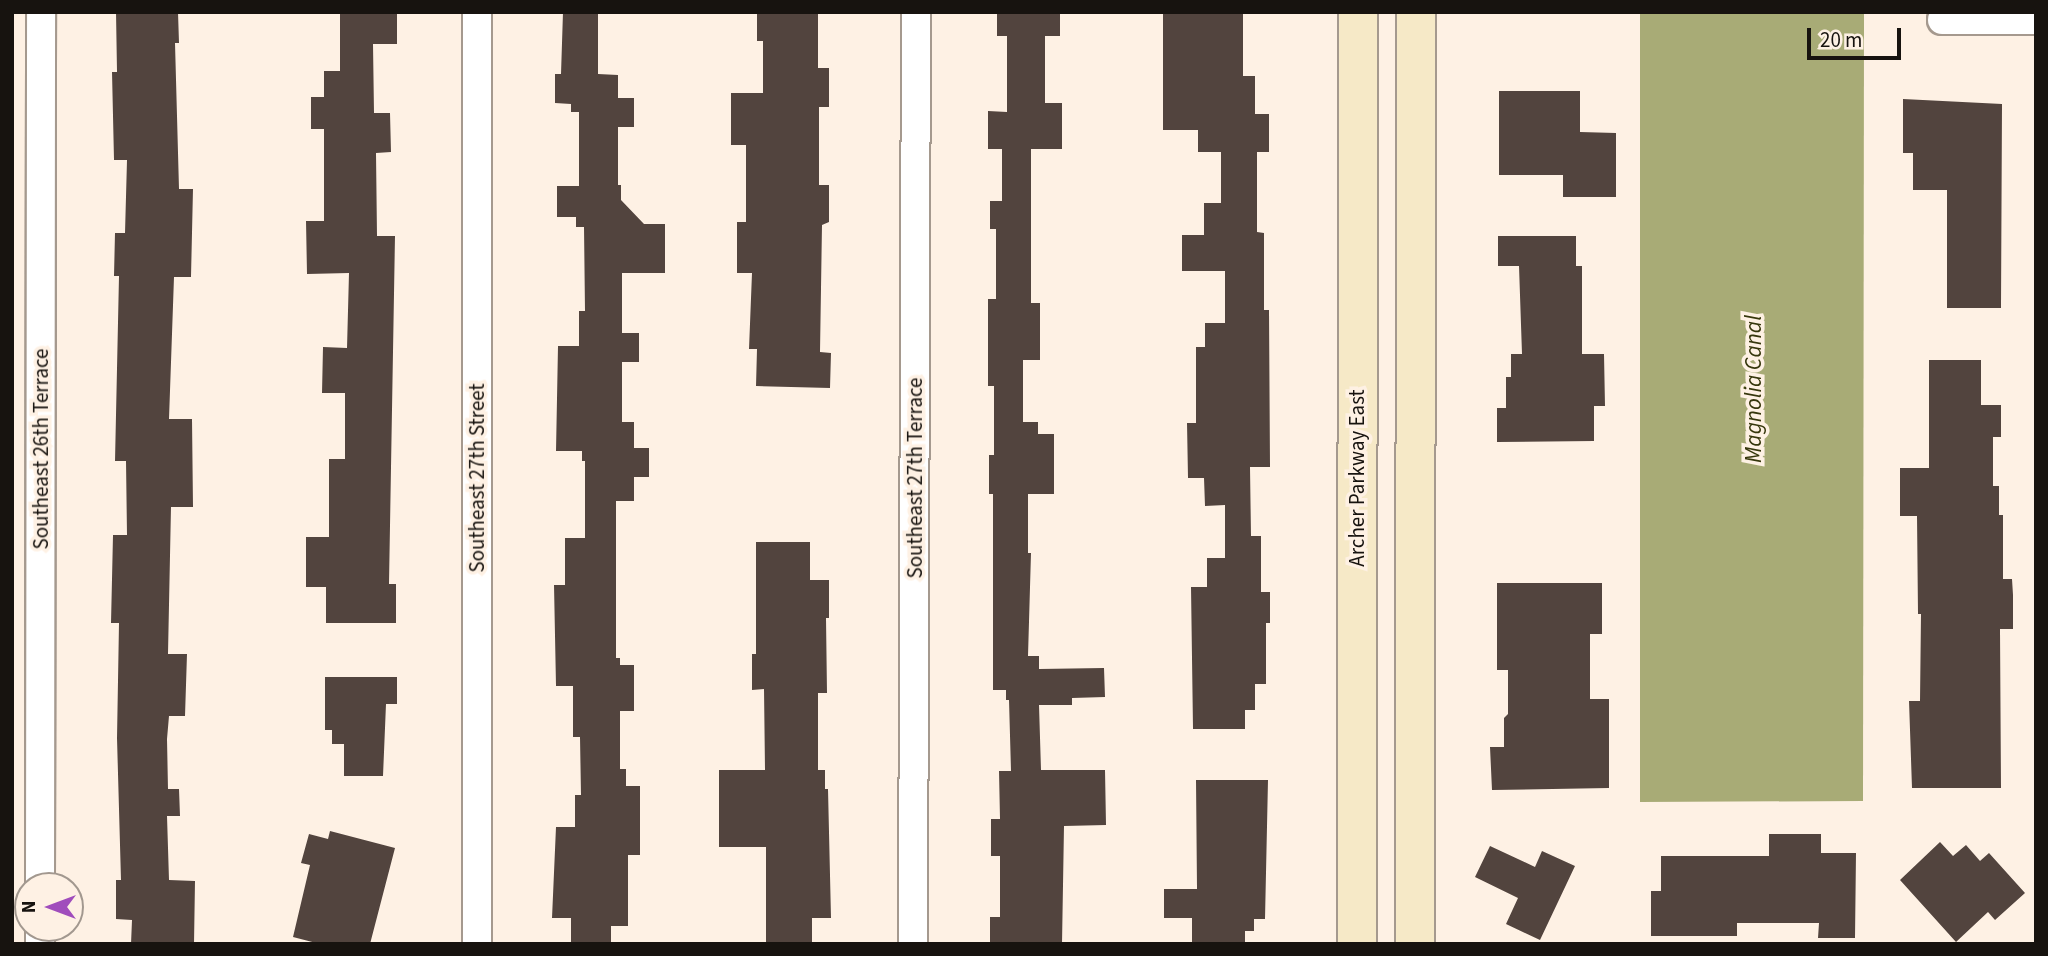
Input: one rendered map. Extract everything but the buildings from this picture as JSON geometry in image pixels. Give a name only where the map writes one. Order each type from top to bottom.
[{"type":"street","name":"Southeast 26th Terrace","points":[[40,872],[41,12]]},
{"type":"street","name":"Southeast 27th Street","points":[[477,12],[477,944]]},
{"type":"street","name":"Southeast 27th Terrace","points":[[913,944],[916,12]]},
{"type":"street","name":"Archer Parkway East","points":[[1357,944],[1358,12]]},
{"type":"street","points":[[1415,944],[1416,12]]},
{"type":"street","points":[[1942,20],[2036,20]]},
{"type":"water","name":"Magnolia Canal","points":[[1640,12],[1864,12],[1863,801],[1640,802]]}]
